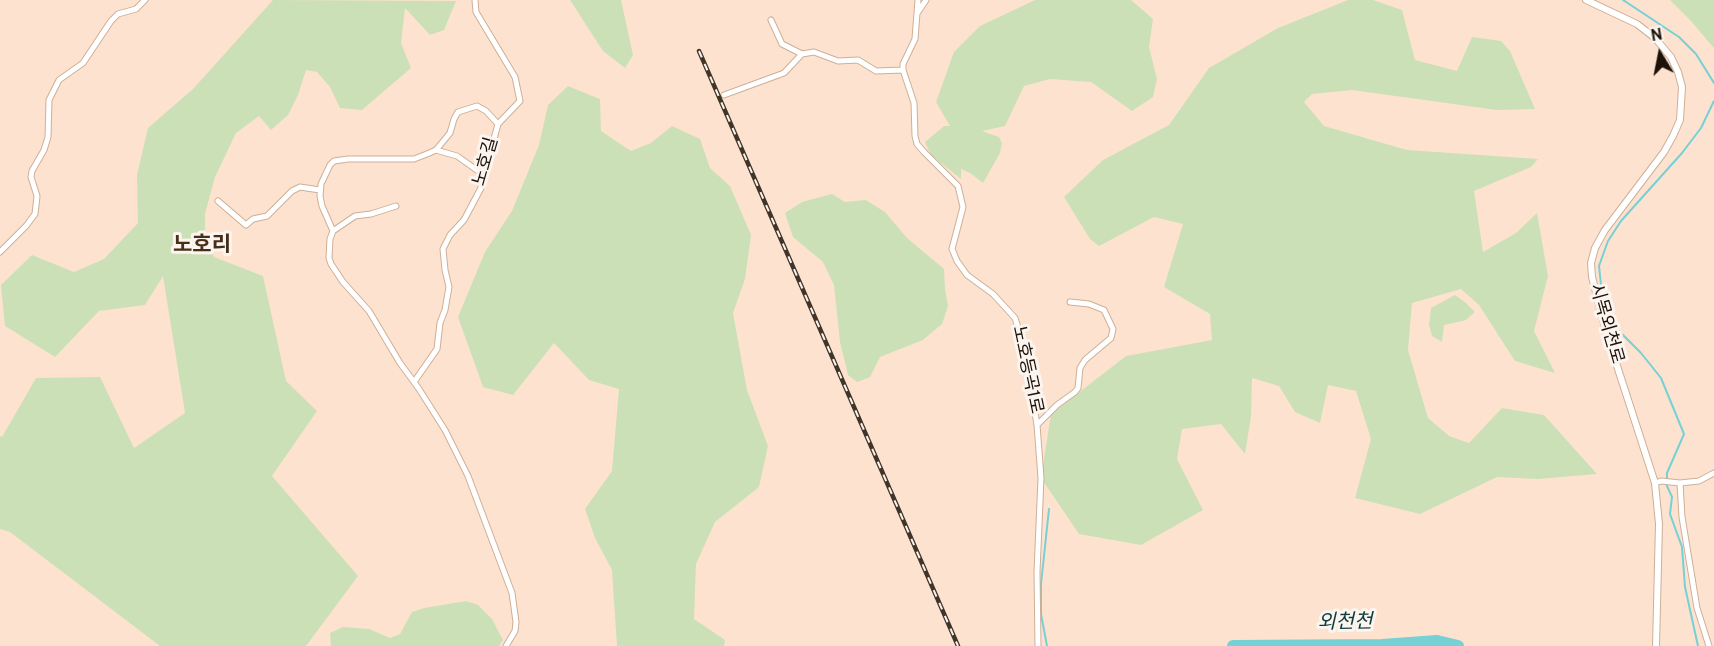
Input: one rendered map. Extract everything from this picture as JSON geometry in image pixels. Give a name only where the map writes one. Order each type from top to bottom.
[{"type":"street","points":[[0,252],[35,214],[37,196],[31,177],[32,171],[44,150],[48,137],[49,100],[59,80],[83,63],[118,14],[136,9],[145,0]]},
{"type":"street","points":[[475,0],[476,12],[515,77],[520,101],[498,124]]},
{"type":"street","points":[[771,20],[782,44],[802,54],[814,52],[837,61],[858,60],[876,71],[903,70],[903,64],[915,39],[918,0]]},
{"type":"street","points":[[918,13],[926,0]]},
{"type":"street","name":"시목외천로","points":[[1586,0],[1637,24],[1655,38],[1671,57],[1682,87],[1680,120],[1673,136],[1664,152],[1605,230],[1595,248],[1591,263],[1592,277],[1607,335],[1658,482],[1656,646]]},
{"type":"street","points":[[724,95],[784,73],[802,54]]},
{"type":"street","name":"노호등곡1로","points":[[903,70],[905,81],[912,93],[917,144],[958,186],[963,198],[962,215],[952,249],[957,261],[967,275],[993,294],[1015,318],[1022,340],[1037,425],[1041,478],[1036,572],[1038,646]]},
{"type":"street","name":"노호길","points":[[414,382],[437,349],[440,323],[449,287],[443,249],[450,235],[464,220],[481,188],[481,173],[489,157],[498,124],[486,111],[477,106],[458,112],[450,133],[436,150]]},
{"type":"street","points":[[333,231],[322,206],[320,190],[325,175],[334,161],[414,159],[436,150],[457,156],[481,173]]},
{"type":"street","points":[[218,201],[246,225],[253,219],[267,216],[292,191],[300,187],[320,190]]},
{"type":"street","points":[[396,206],[371,214],[355,216],[333,231],[328,258],[348,288],[369,311],[456,450],[505,570],[516,608],[515,631],[506,646]]},
{"type":"street","points":[[1037,425],[1057,405],[1075,392],[1078,388],[1080,368],[1085,360],[1111,338],[1113,329],[1104,310],[1089,304],[1070,302]]},
{"type":"street","points":[[1658,482],[1699,481],[1714,473]]},
{"type":"street","points":[[1680,483],[1682,517],[1697,608],[1710,646]]},
{"type":"green space","points":[[273,0],[456,1],[444,30],[430,35],[405,8],[401,43],[411,68],[362,110],[340,108],[330,87],[317,72],[306,70],[298,95],[288,115],[271,130],[259,116],[236,133],[215,177],[205,214],[205,240],[214,257],[263,276],[286,381],[317,411],[272,476],[358,576],[306,646],[160,646],[10,532],[0,529],[0,436],[2,437],[36,378],[100,377],[134,448],[185,413],[163,276],[145,305],[99,311],[55,357],[5,326],[1,285],[32,255],[74,272],[104,259],[138,223],[137,175],[148,128],[193,89]]},
{"type":"green space","points":[[570,0],[621,0],[633,55],[625,68],[603,51]]},
{"type":"green space","points":[[1035,0],[1131,0],[1153,19],[1149,47],[1157,79],[1153,97],[1132,111],[1091,82],[1050,79],[1024,86],[1005,126],[982,131],[999,137],[1002,143],[1000,153],[983,183],[961,169],[961,179],[931,155],[925,142],[944,126],[950,126],[936,102],[954,52],[980,26]]},
{"type":"green space","points":[[1348,0],[1373,0],[1402,10],[1415,60],[1457,71],[1472,37],[1501,41],[1510,51],[1535,109],[1497,110],[1352,90],[1312,94],[1304,102],[1324,126],[1407,150],[1538,159],[1531,167],[1474,191],[1483,252],[1516,233],[1537,213],[1548,276],[1534,331],[1555,373],[1515,361],[1479,305],[1461,289],[1412,303],[1408,350],[1428,418],[1449,436],[1469,443],[1502,408],[1544,415],[1597,474],[1538,479],[1497,477],[1420,514],[1355,498],[1371,439],[1356,391],[1328,385],[1320,423],[1295,412],[1279,386],[1252,378],[1251,416],[1245,454],[1221,424],[1182,429],[1177,459],[1203,510],[1141,545],[1079,534],[1041,478],[1051,414],[1126,356],[1212,340],[1210,314],[1164,287],[1183,224],[1154,217],[1099,246],[1090,239],[1064,197],[1103,160],[1169,125],[1209,68],[1278,28]]},
{"type":"green space","points":[[1670,0],[1714,0],[1714,48],[1690,20]]},
{"type":"green space","points":[[568,86],[600,99],[601,131],[631,151],[651,143],[672,126],[700,139],[710,168],[730,186],[751,235],[745,279],[733,313],[747,390],[768,446],[759,487],[715,522],[696,564],[694,619],[725,640],[724,646],[617,646],[612,570],[595,538],[585,509],[612,471],[619,389],[589,380],[554,343],[513,395],[483,387],[458,317],[485,252],[512,211],[539,145],[548,105]]},
{"type":"green space","points":[[832,194],[845,202],[866,200],[885,212],[907,238],[944,269],[948,306],[942,324],[923,340],[880,357],[870,377],[857,382],[848,375],[840,342],[834,285],[823,262],[793,237],[785,213],[802,202]]},
{"type":"green space","points":[[1455,295],[1475,312],[1466,320],[1444,325],[1442,342],[1432,336],[1429,325],[1431,308]]},
{"type":"green space","points":[[466,601],[478,605],[492,619],[503,640],[499,646],[331,646],[330,633],[343,627],[369,629],[390,638],[400,634],[412,612]]},
{"type":"waterway","points":[[1623,0],[1679,37],[1696,54],[1714,83]]},
{"type":"waterway","points":[[1698,646],[1685,587],[1682,547],[1670,514],[1672,497],[1667,486],[1667,473],[1684,434],[1661,378],[1641,353],[1614,326],[1602,294],[1599,266],[1608,241],[1621,221],[1682,153],[1701,128],[1714,101]]},
{"type":"waterway","points":[[1047,646],[1041,614],[1041,584],[1049,509]]},
{"type":"waterway","name":"외천천","points":[[1233,646],[1382,645],[1437,641],[1458,646]]},
{"type":"railway","points":[[699,51],[958,646]]},
{"type":"district","name":"노호리","points":[[202,247]]}]
